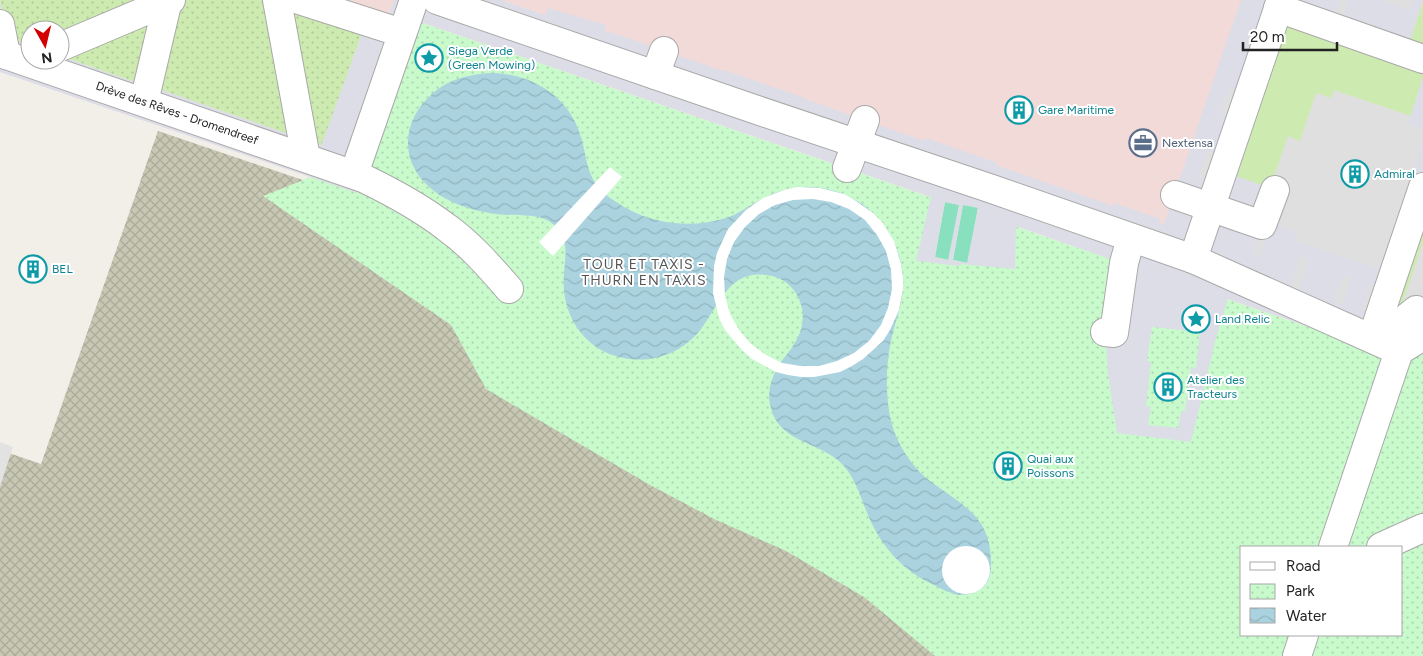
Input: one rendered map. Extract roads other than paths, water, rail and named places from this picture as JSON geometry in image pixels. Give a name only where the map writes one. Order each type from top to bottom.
[{"type":"street","points":[[70,43],[169,0]]},
{"type":"street","points":[[144,102],[169,0]]},
{"type":"street","points":[[306,158],[296,0],[402,33]]},
{"type":"street","points":[[354,174],[414,0]]},
{"type":"street","points":[[437,0],[659,63],[856,144],[1051,197],[1131,238],[1192,259],[1383,343],[1423,336]]},
{"type":"street","points":[[1192,259],[1210,207],[1292,6],[1423,59]]},
{"type":"street","points":[[0,24],[10,56]]},
{"type":"street","name":"Drève des Rêves - Dromendreef","points":[[10,56],[354,174],[404,198],[447,227],[481,258],[509,289]]},
{"type":"street","points":[[1333,546],[1423,187]]},
{"type":"street","points":[[1175,195],[1262,225],[1275,190]]},
{"type":"street","points":[[1105,332],[1114,333],[1124,263],[1131,238]]},
{"type":"street","points":[[1383,343],[1416,310]]},
{"type":"street","points":[[1383,546],[1423,528]]},
{"type":"street","points":[[1296,656],[1304,636]]},
{"type":"water","points":[[489,73],[519,77],[533,82],[557,98],[575,122],[581,137],[588,167],[596,184],[603,192],[624,207],[651,219],[689,224],[714,221],[735,214],[775,193],[801,187],[829,189],[842,193],[866,207],[876,216],[884,225],[896,247],[900,259],[903,284],[902,297],[888,360],[887,386],[892,425],[908,458],[916,468],[965,507],[981,524],[987,536],[991,560],[989,579],[983,587],[969,594],[954,594],[924,580],[904,566],[880,538],[853,480],[840,462],[821,449],[790,434],[775,419],[770,403],[771,383],[779,366],[798,337],[803,316],[797,294],[786,283],[777,277],[766,275],[753,275],[743,278],[726,291],[696,335],[678,349],[665,355],[644,360],[619,357],[601,350],[583,336],[571,317],[567,307],[564,285],[565,242],[555,226],[548,221],[532,216],[496,214],[457,204],[439,195],[424,182],[413,166],[408,146],[409,131],[418,110],[433,93],[446,84],[466,77]]},
{"type":"place","name":"Siega Verde (Green Mowing)","points":[[429,58]]},
{"type":"place","name":"Gare Maritime","points":[[1019,110]]},
{"type":"place","name":"Nextensa","points":[[1143,143]]},
{"type":"place","name":"Admiral","points":[[1355,174]]},
{"type":"place","name":"BEL","points":[[33,269]]},
{"type":"place","name":"Land Relic","points":[[1196,319]]},
{"type":"place","name":"Atelier des Tracteurs","points":[[1168,387]]},
{"type":"place","name":"Quai aux Poissons","points":[[1008,466]]},
{"type":"district","name":"TOUR ET TAXIS - THURN EN TAXIS","points":[[644,272]]}]
